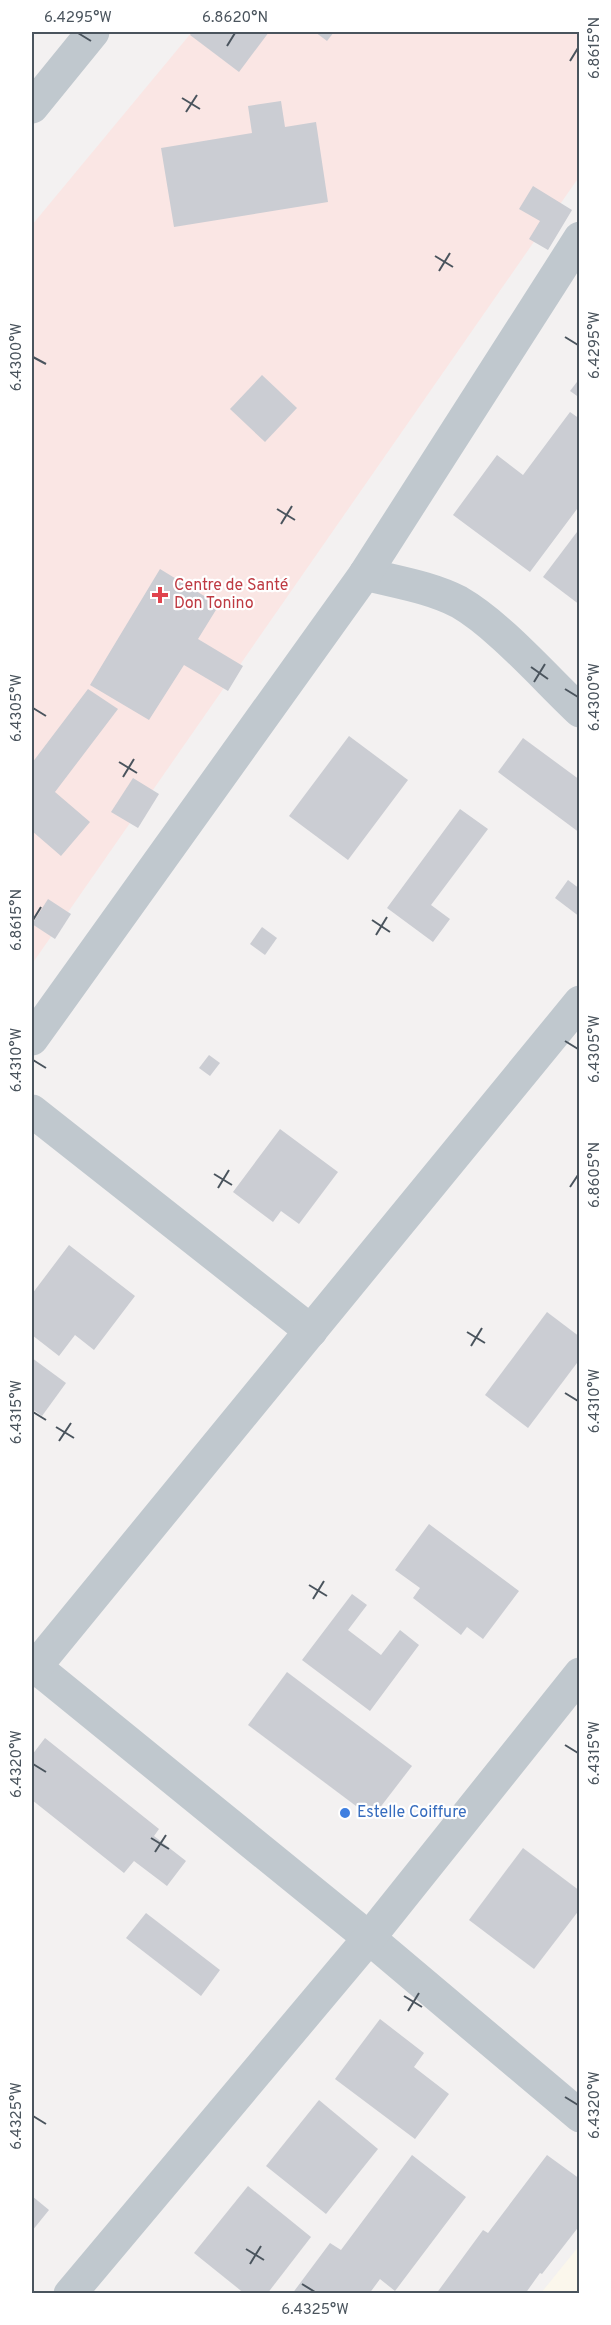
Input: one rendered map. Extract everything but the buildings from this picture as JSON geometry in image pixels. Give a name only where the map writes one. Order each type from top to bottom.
[{"type":"street","points":[[32,106],[93,32]]},
{"type":"street","points":[[32,1039],[365,574],[579,238]]},
{"type":"street","points":[[365,574],[428,590],[459,603],[495,630],[579,711]]},
{"type":"street","points":[[579,1002],[33,1667],[369,1938],[579,2116]]},
{"type":"street","points":[[32,1111],[311,1331]]},
{"type":"street","points":[[70,2294],[369,1938],[579,1674]]},
{"type":"shaded area","name":"Centre de Santé Don Tonino","points":[[192,32],[579,32],[579,177],[32,964],[32,225]]},
{"type":"shaded area","points":[[579,2246],[579,2293],[541,2293]]},
{"type":"place","name":"Centre de Santé Don Tonino","points":[[160,595]]},
{"type":"place","name":"Estelle Coiffure","points":[[345,1813]]}]
